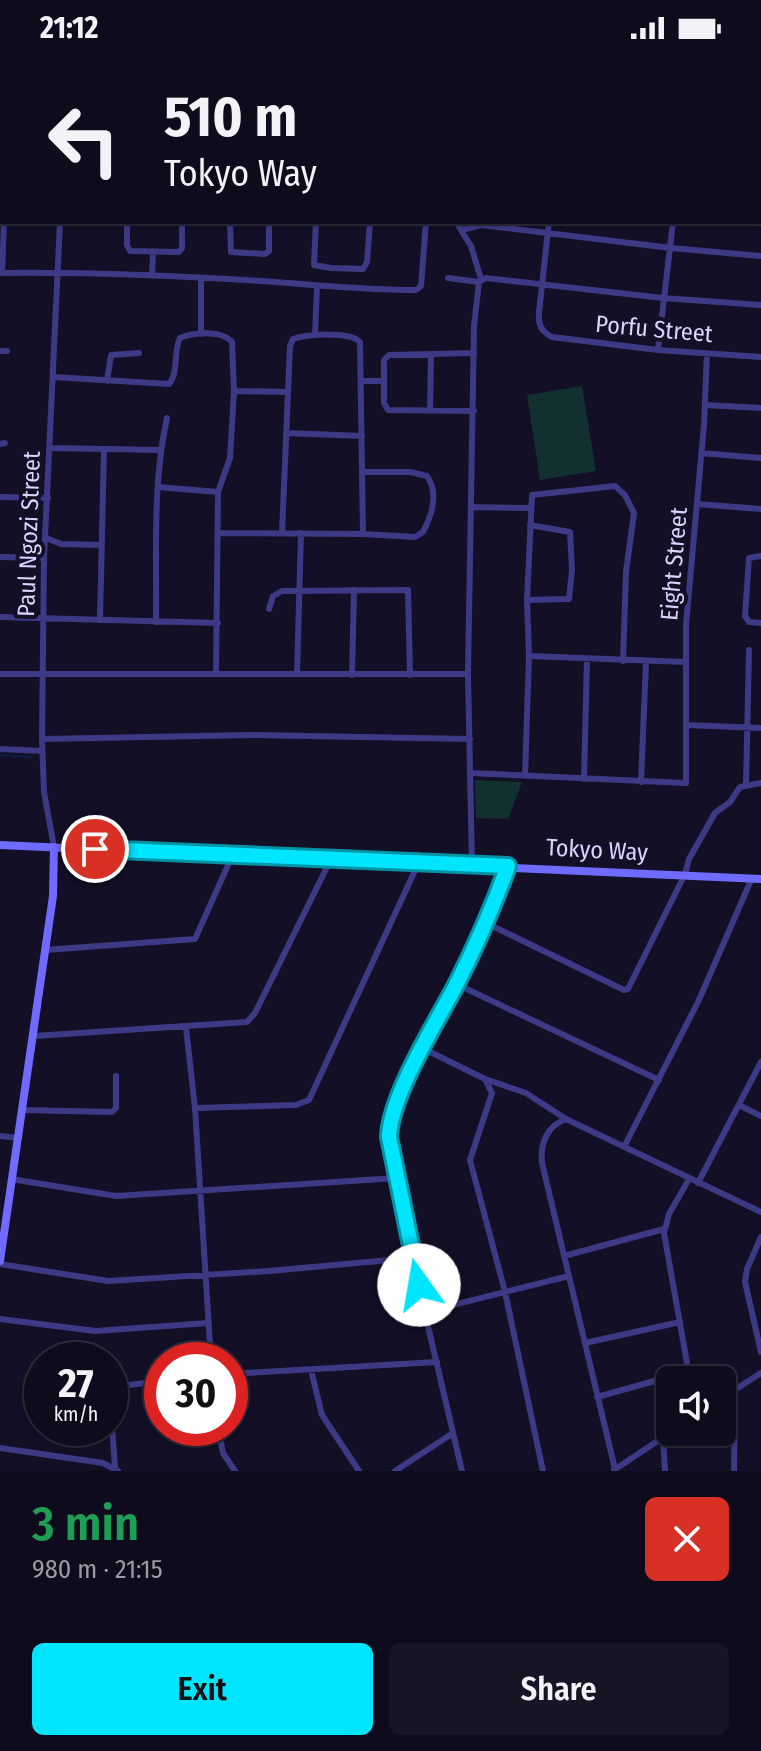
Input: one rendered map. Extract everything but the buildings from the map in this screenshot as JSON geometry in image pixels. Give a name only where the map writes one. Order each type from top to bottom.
[{"type":"main road","name":"Tokyo Way","points":[[0,845],[756,878]]},
{"type":"main road","points":[[0,1263],[53,896],[54,847]]},
{"type":"street","points":[[4,224],[1,273],[59,272],[317,287],[419,289],[426,224]]},
{"type":"street","name":"Paul Ngozi Street","points":[[54,847],[44,792],[42,751],[43,619],[60,224]]},
{"type":"street","points":[[127,224],[130,251],[153,252],[182,251],[182,224]]},
{"type":"street","points":[[230,224],[231,252],[265,254],[269,251],[269,224]]},
{"type":"street","points":[[316,224],[314,265],[346,269],[366,267],[370,224]]},
{"type":"street","points":[[458,224],[477,262],[480,281],[476,295],[474,353],[468,674],[472,865]]},
{"type":"street","points":[[541,283],[549,224]]},
{"type":"street","points":[[658,350],[673,224]]},
{"type":"street","points":[[462,230],[481,225],[761,256]]},
{"type":"street","points":[[152,276],[153,252]]},
{"type":"street","points":[[344,288],[346,269]]},
{"type":"street","points":[[201,278],[201,334]]},
{"type":"street","points":[[448,278],[541,283],[663,298],[761,305]]},
{"type":"street","name":"Porfu Street","points":[[541,283],[539,321],[544,333],[552,337],[658,350],[761,357]]},
{"type":"street","points":[[315,335],[317,287]]},
{"type":"street","points":[[53,377],[169,384],[174,377],[180,338],[201,334],[223,335],[232,342],[234,391],[230,458],[218,492],[216,673]]},
{"type":"street","points":[[282,533],[291,342],[302,336],[315,335],[359,339],[363,534]]},
{"type":"street","points":[[107,381],[111,355],[139,353]]},
{"type":"street","points":[[474,353],[386,357],[384,381],[384,403],[388,410],[474,411]]},
{"type":"street","name":"Eight Street","points":[[641,782],[681,784],[687,779],[686,625],[707,353]]},
{"type":"street","points":[[430,411],[431,355]]},
{"type":"street","points":[[361,381],[384,381]]},
{"type":"street","points":[[234,391],[288,392]]},
{"type":"street","points":[[705,405],[761,408]]},
{"type":"street","points":[[156,622],[158,487],[160,450],[167,418]]},
{"type":"street","points":[[286,433],[362,436]]},
{"type":"street","points":[[50,448],[160,450]]},
{"type":"street","points":[[100,620],[104,449]]},
{"type":"street","points":[[701,453],[761,458]]},
{"type":"street","points":[[219,533],[415,537],[423,532],[433,506],[433,491],[427,476],[410,472],[364,472]]},
{"type":"street","points":[[525,776],[532,495],[615,486],[632,505],[634,513],[626,572],[623,661]]},
{"type":"street","points":[[158,487],[218,492]]},
{"type":"street","points":[[0,497],[48,498]]},
{"type":"street","points":[[697,504],[761,509]]},
{"type":"street","points":[[471,507],[530,508]]},
{"type":"street","points":[[527,600],[569,599],[572,570],[570,532],[530,525]]},
{"type":"street","points":[[297,674],[301,533]]},
{"type":"street","points":[[46,538],[61,544],[102,545]]},
{"type":"street","points":[[761,556],[749,558],[745,616],[749,622],[761,623]]},
{"type":"street","points":[[0,557],[44,558]]},
{"type":"street","points":[[352,675],[354,590]]},
{"type":"street","points":[[269,609],[276,592],[408,590],[410,675]]},
{"type":"street","points":[[0,617],[218,623]]},
{"type":"street","points":[[746,785],[749,650]]},
{"type":"street","points":[[529,656],[686,662]]},
{"type":"street","points":[[584,779],[587,659]]},
{"type":"street","points":[[471,773],[641,782],[646,662]]},
{"type":"street","points":[[0,674],[468,674]]},
{"type":"street","points":[[687,725],[761,728]]},
{"type":"street","points":[[42,739],[252,735],[470,739]]},
{"type":"street","points":[[0,749],[42,751]]},
{"type":"street","points":[[486,923],[624,990],[632,984],[685,874],[689,859],[715,813],[730,802],[740,787],[761,783]]},
{"type":"street","points":[[45,950],[195,939],[233,854]]},
{"type":"street","points":[[34,1036],[242,1024],[253,1017],[331,859]]},
{"type":"street","points":[[195,1108],[296,1105],[309,1100],[418,864]]},
{"type":"street","points":[[462,1471],[412,1258],[389,1137],[390,1121],[422,1048],[486,923],[508,866]]},
{"type":"street","points":[[624,1147],[698,1002],[756,878]]},
{"type":"street","points":[[456,984],[659,1080]]},
{"type":"street","points":[[186,1028],[195,1108],[210,1342]]},
{"type":"street","points":[[422,1048],[485,1079],[526,1093],[566,1119],[761,1212]]},
{"type":"street","points":[[698,1183],[761,1062]]},
{"type":"street","points":[[23,1110],[112,1112],[116,1108],[116,1076]]},
{"type":"street","points":[[485,1079],[492,1097],[470,1160],[505,1292],[543,1471]]},
{"type":"street","points":[[739,1105],[761,1116]]},
{"type":"street","points":[[566,1119],[554,1124],[543,1142],[541,1155],[614,1470],[656,1442]]},
{"type":"street","points":[[0,1136],[18,1138]]},
{"type":"street","points":[[11,1179],[116,1196],[397,1178]]},
{"type":"street","points":[[686,1366],[664,1229],[689,1179]]},
{"type":"street","points":[[564,1256],[664,1229]]},
{"type":"street","points":[[761,1237],[747,1269],[745,1282],[761,1352]]},
{"type":"street","points":[[0,1263],[100,1281],[204,1276],[412,1258]]},
{"type":"street","points":[[425,1312],[569,1276]]},
{"type":"street","points":[[0,1319],[95,1331],[208,1323]]},
{"type":"street","points":[[585,1343],[680,1322]]},
{"type":"street","points":[[248,1373],[437,1362]]},
{"type":"street","points":[[311,1370],[322,1415],[359,1471]]},
{"type":"street","points":[[736,1389],[761,1373]]},
{"type":"street","points":[[597,1397],[656,1381]]},
{"type":"street","points":[[395,1471],[453,1433]]},
{"type":"street","points":[[0,1448],[103,1463],[116,1469],[114,1446]]},
{"type":"street","points":[[222,1446],[235,1471]]},
{"type":"street","points":[[664,1446],[665,1471]]},
{"type":"street","points":[[734,1446],[734,1471]]},
{"type":"green space","points":[[582,386],[596,471],[540,480],[527,395]]},
{"type":"green space","points":[[475,780],[522,782],[508,819],[476,818]]},
{"type":"waterway","points":[[0,755],[32,757]]},
{"type":"route","points":[[95,849],[508,866],[481,934],[422,1048],[390,1121],[389,1137],[419,1285]]}]
